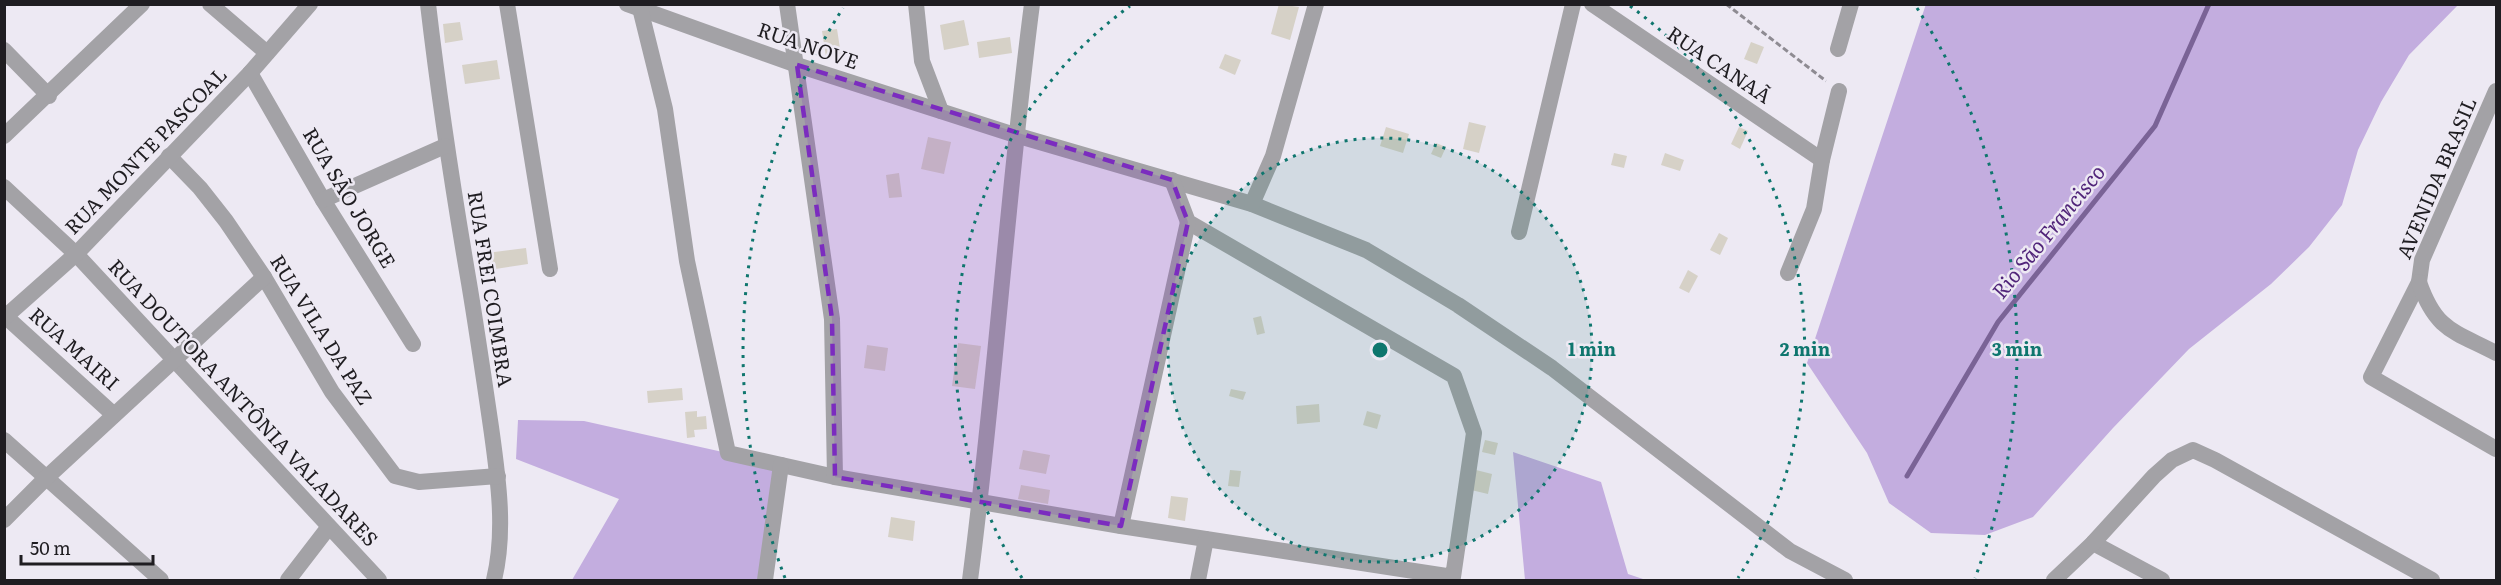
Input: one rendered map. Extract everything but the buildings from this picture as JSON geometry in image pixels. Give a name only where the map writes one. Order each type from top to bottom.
[{"type":"street","points":[[4,136],[49,96],[142,4]]},
{"type":"street","points":[[210,4],[267,53]]},
{"type":"street","name":"RUA MONTE PASCOAL","points":[[5,316],[76,254],[250,73],[310,4]]},
{"type":"street","name":"RUA FREI COIMBRA","points":[[428,4],[445,146],[498,476],[500,523],[498,564],[494,580]]},
{"type":"street","points":[[507,4],[550,269]]},
{"type":"street","points":[[787,4],[832,319],[835,477]]},
{"type":"street","points":[[916,4],[922,61],[941,111]]},
{"type":"street","points":[[970,580],[980,501],[1015,135],[1032,4]]},
{"type":"street","points":[[1252,204],[1273,156],[1316,4]]},
{"type":"street","points":[[1519,232],[1573,4]]},
{"type":"street","name":"RUA CANAÃ","points":[[1592,4],[1822,160]]},
{"type":"street","points":[[1838,49],[1851,4]]},
{"type":"street","points":[[635,6],[664,109],[687,261],[728,453],[835,477],[1121,526],[1453,578],[1474,433],[1454,376],[1188,222]]},
{"type":"street","name":"RUA NOVE","points":[[635,6],[797,65],[1015,135],[1252,204],[1366,250],[1458,305],[1552,368],[1790,551],[1845,580]]},
{"type":"street","points":[[4,50],[49,96]]},
{"type":"street","name":"RUA SÃO JORGE","points":[[250,73],[323,200],[413,344]]},
{"type":"street","points":[[1788,273],[1814,209],[1822,160],[1839,91]]},
{"type":"street","name":"AVENIDA BRASIL","points":[[2496,91],[2422,260],[2419,282],[2371,377],[2496,449]]},
{"type":"street","points":[[323,200],[445,146]]},
{"type":"street","name":"RUA VILA DA PAZ","points":[[169,156],[200,188],[264,277],[332,392],[395,476],[419,482],[498,476]]},
{"type":"street","points":[[1121,526],[1188,222],[1172,180]]},
{"type":"street","name":"RUA DOUTORA ANTÔNIA VALADARES","points":[[4,187],[76,254],[328,528],[379,580]]},
{"type":"street","points":[[4,520],[114,414],[264,277]]},
{"type":"street","points":[[2419,282],[2427,305],[2435,317],[2451,330],[2496,353]]},
{"type":"street","name":"RUA MAIRI","points":[[5,316],[114,414]]},
{"type":"street","points":[[4,440],[45,479],[161,580]]},
{"type":"street","points":[[2054,580],[2093,543],[2172,460],[2193,450],[2432,580]]},
{"type":"street","points":[[765,580],[781,465]]},
{"type":"street","points":[[288,580],[328,528]]},
{"type":"street","points":[[1198,580],[1206,539]]},
{"type":"street","points":[[2093,543],[2162,580]]},
{"type":"path","points":[[1726,4],[1839,91]]},
{"type":"highlighted area","points":[[797,65],[1172,180],[1188,222],[1121,526],[835,477],[832,319]]},
{"type":"shaded area","points":[[1926,4],[2458,5],[2409,55],[2381,102],[2358,150],[2342,205],[2309,247],[2271,284],[2189,349],[2113,428],[2033,517],[1985,535],[1931,533],[1889,503],[1867,453],[1807,363]]},
{"type":"shaded area","points":[[518,420],[584,421],[781,465],[765,580],[572,580],[619,499],[516,459]]},
{"type":"shaded area","points":[[1513,452],[1601,482],[1628,574],[1646,580],[1525,580]]},
{"type":"waterway","name":"Rio São Francisco","points":[[1907,476],[1998,322],[2155,126],[2209,4]]}]
